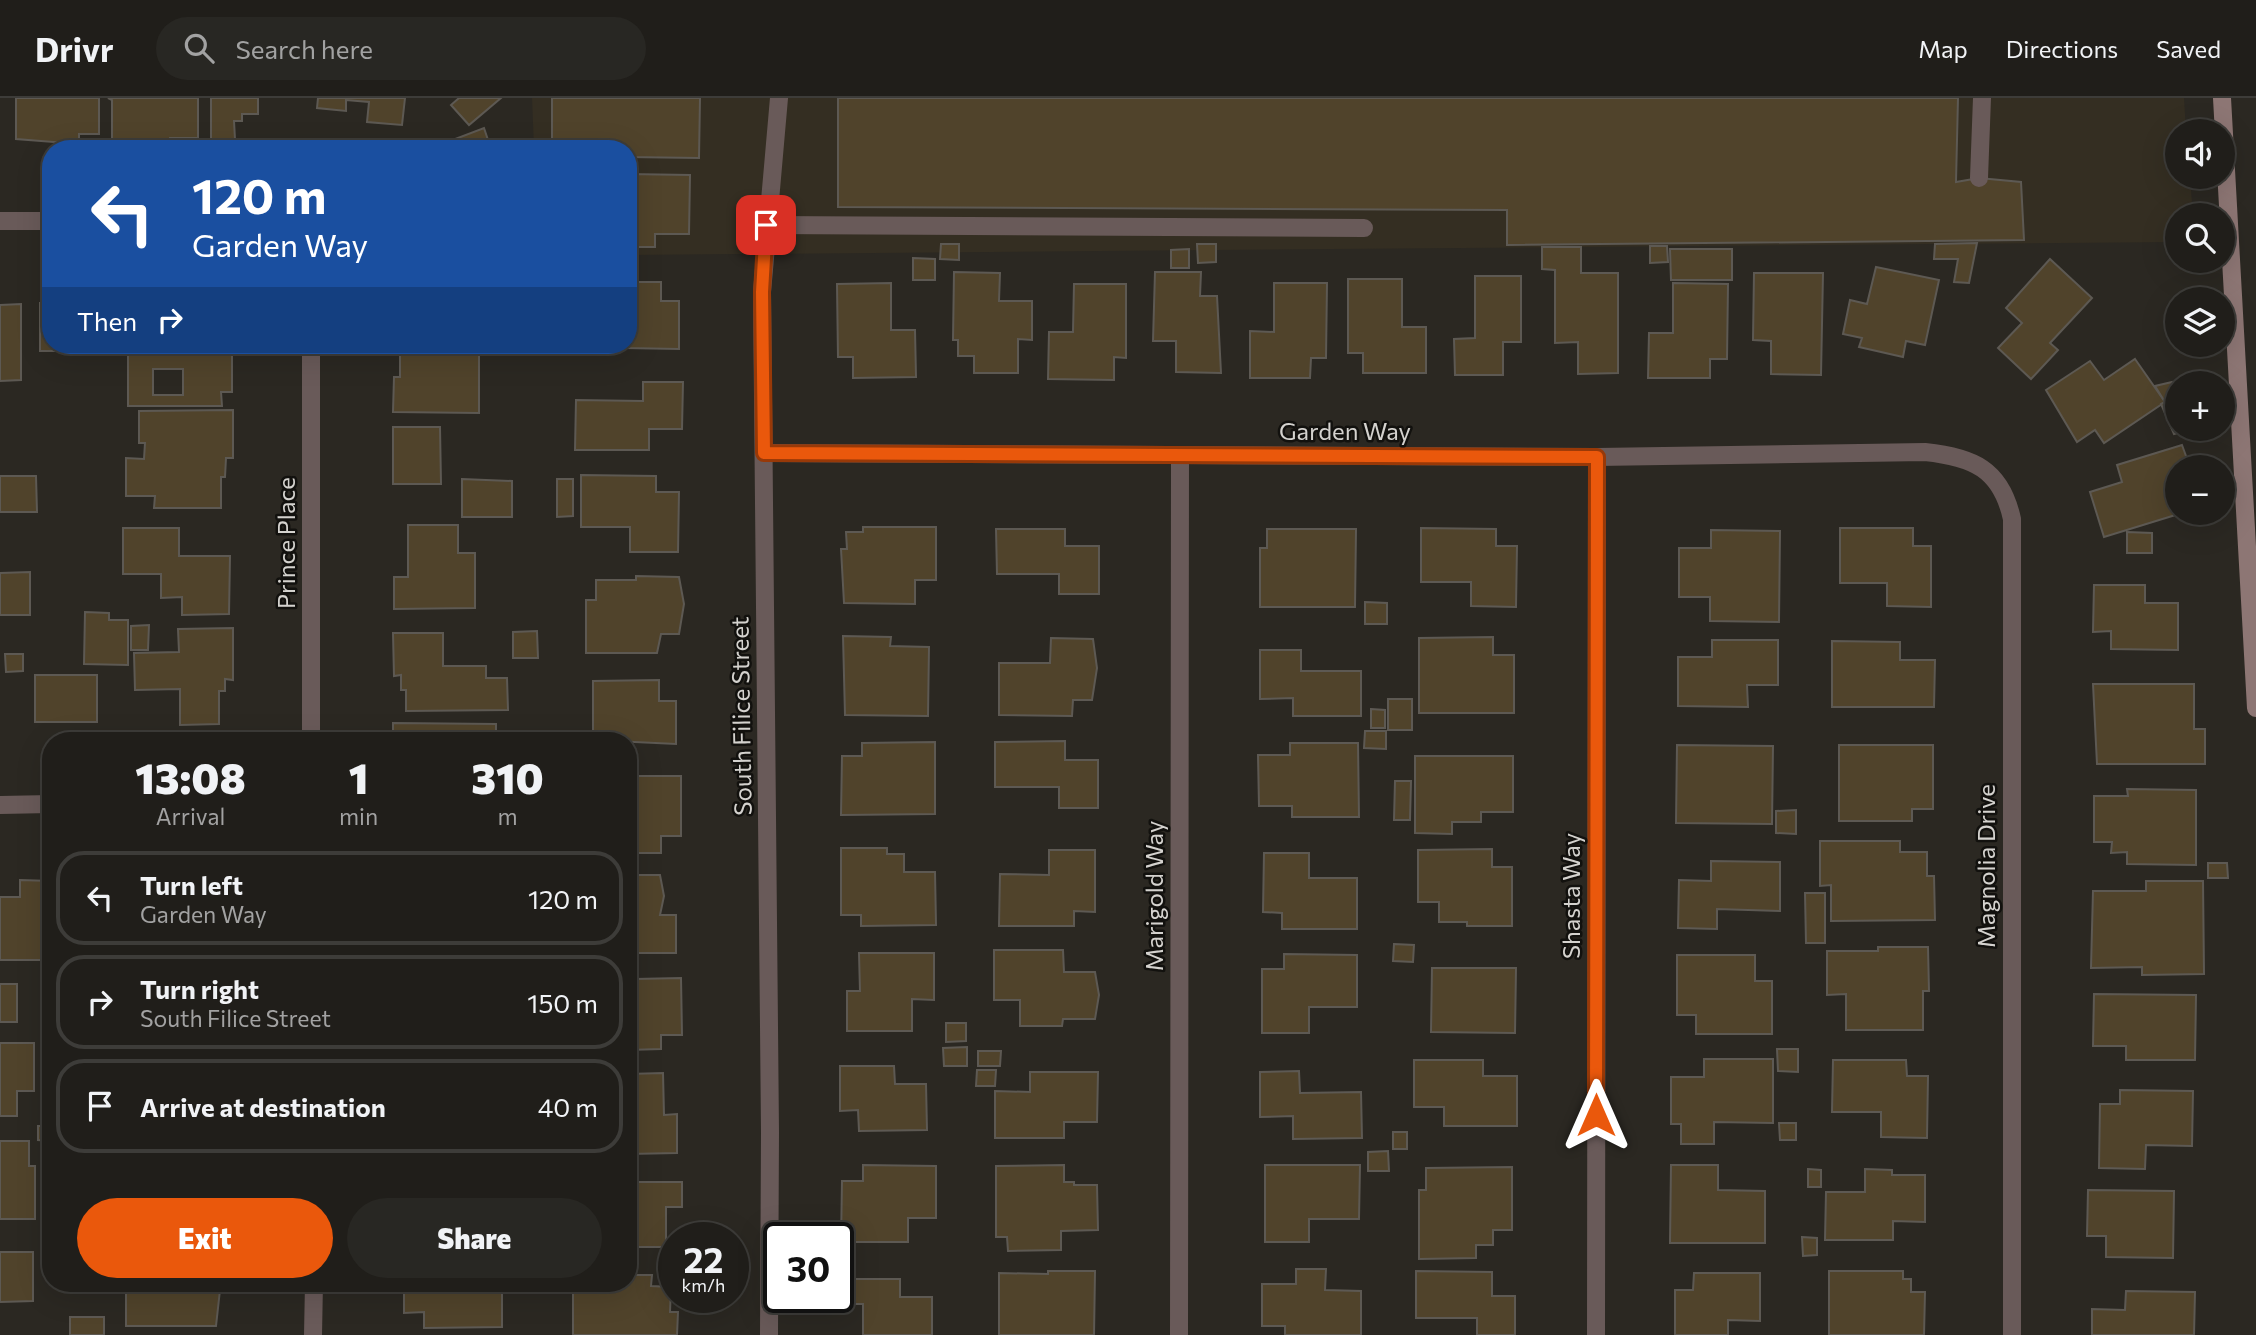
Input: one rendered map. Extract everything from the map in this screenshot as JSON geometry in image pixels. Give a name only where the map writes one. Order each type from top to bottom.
[{"type":"main road","points":[[2222,98],[2256,708]]},
{"type":"street","name":"South Filice Street","points":[[769,1335],[770,1118],[762,292],[779,98]]},
{"type":"street","points":[[1979,178],[1982,98]]},
{"type":"street","points":[[0,222],[42,221]]},
{"type":"street","points":[[766,225],[1364,228]]},
{"type":"street","name":"Prince Place","points":[[311,354],[311,732]]},
{"type":"street","name":"Garden Way","points":[[764,453],[1597,457],[1925,452]]},
{"type":"street","name":"Magnolia Drive","points":[[1925,452],[1966,459],[1982,467],[1996,480],[2007,497],[2012,519],[2012,1335]]},
{"type":"street","name":"Marigold Way","points":[[1179,1335],[1180,457]]},
{"type":"street","name":"Shasta Way","points":[[1596,1335],[1597,457]]},
{"type":"street","points":[[0,805],[42,804]]},
{"type":"street","points":[[313,1335],[314,1292]]},
{"type":"shaded area","points":[[532,98],[2184,98],[2185,119],[2165,119],[2165,189],[2191,189],[2192,203],[2165,203],[2165,242],[637,255],[637,140],[534,140]]},
{"type":"building","points":[[16,98],[99,98],[99,134],[79,134],[79,140],[16,139]]},
{"type":"building","points":[[108,98],[198,98],[198,138],[112,140],[112,100]]},
{"type":"building","points":[[211,98],[258,98],[258,114],[242,114],[242,121],[234,121],[235,139],[211,140]]},
{"type":"building","points":[[318,98],[405,98],[402,125],[367,122],[369,102],[346,100],[346,111],[317,108]]},
{"type":"building","points":[[459,98],[501,98],[469,125],[451,105]]},
{"type":"building","points":[[552,98],[700,98],[699,158],[637,157],[637,140],[552,140]]},
{"type":"building","points":[[838,98],[1958,98],[1956,182],[1979,178],[2021,182],[2024,240],[1507,245],[1507,210],[838,207]]},
{"type":"building","points":[[484,128],[488,140],[453,140]]},
{"type":"building","points":[[637,174],[690,175],[689,234],[655,234],[655,247],[637,247]]},
{"type":"building","points":[[1977,243],[1969,283],[1954,282],[1958,259],[1934,259],[1935,244]]},
{"type":"building","points":[[941,244],[959,244],[959,260],[940,259]]},
{"type":"building","points":[[1197,244],[1216,244],[1216,262],[1198,263]]},
{"type":"building","points":[[1650,246],[1667,246],[1668,262],[1650,263]]},
{"type":"building","points":[[1542,247],[1581,247],[1581,273],[1618,273],[1618,373],[1578,374],[1578,342],[1555,343],[1555,270],[1542,269]]},
{"type":"building","points":[[1189,249],[1189,268],[1171,268],[1171,250]]},
{"type":"building","points":[[1670,249],[1732,249],[1732,280],[1671,280]]},
{"type":"building","points":[[913,258],[935,259],[935,280],[913,280]]},
{"type":"building","points":[[2050,259],[2092,298],[2050,343],[2058,350],[2031,379],[1998,348],[2022,323],[2006,308]]},
{"type":"building","points":[[1876,267],[1939,280],[1925,345],[1906,341],[1903,357],[1859,347],[1862,338],[1843,334],[1850,300],[1867,304]]},
{"type":"building","points":[[954,272],[1000,273],[999,301],[1032,301],[1032,340],[1018,339],[1018,373],[974,373],[974,356],[958,356],[958,340],[953,340]]},
{"type":"building","points":[[1155,272],[1201,272],[1200,296],[1217,296],[1221,373],[1176,372],[1176,341],[1153,341]]},
{"type":"building","points":[[1754,273],[1823,273],[1821,375],[1771,374],[1771,341],[1753,340]]},
{"type":"building","points":[[1475,276],[1521,276],[1521,342],[1503,342],[1503,375],[1455,375],[1454,339],[1475,338]]},
{"type":"building","points":[[1348,279],[1402,279],[1402,327],[1426,327],[1426,373],[1363,373],[1363,353],[1348,353]]},
{"type":"building","points":[[637,282],[661,282],[661,301],[679,301],[679,349],[637,348]]},
{"type":"building","points":[[891,283],[891,330],[915,330],[916,377],[853,378],[853,357],[838,357],[837,284]]},
{"type":"building","points":[[1274,283],[1327,283],[1326,358],[1311,358],[1310,378],[1250,378],[1250,331],[1274,332]]},
{"type":"building","points":[[1673,283],[1728,284],[1727,359],[1710,359],[1710,378],[1648,378],[1649,333],[1673,333]]},
{"type":"building","points":[[1074,284],[1126,284],[1126,358],[1114,357],[1114,380],[1048,379],[1049,332],[1073,332]]},
{"type":"building","points":[[40,303],[42,303],[42,351]]},
{"type":"building","points":[[21,304],[21,380],[0,381],[0,305]]},
{"type":"building","points":[[128,354],[232,354],[232,392],[221,392],[222,406],[128,406]],"holes":[[[153,369],[183,369],[183,395],[153,395]]]},
{"type":"building","points":[[400,354],[479,354],[479,413],[393,412],[394,377],[400,377]]},
{"type":"building","points":[[2135,359],[2165,402],[2104,443],[2095,430],[2077,442],[2046,390],[2090,361],[2104,380]]},
{"type":"building","points":[[643,382],[683,382],[682,429],[649,429],[649,450],[575,450],[576,400],[643,401]]},
{"type":"building","points":[[2165,384],[2165,402],[2155,386]]},
{"type":"building","points":[[233,410],[233,458],[226,458],[225,477],[221,477],[221,508],[154,508],[155,496],[126,496],[126,458],[144,459],[145,443],[139,443],[139,411]]},
{"type":"building","points":[[393,427],[440,427],[441,484],[393,484]]},
{"type":"building","points":[[2182,445],[2186,455],[2165,455],[2165,518],[2104,537],[2090,492],[2122,482],[2117,465]]},
{"type":"building","points":[[581,475],[656,476],[656,492],[679,492],[678,552],[630,552],[630,527],[581,527]]},
{"type":"building","points":[[0,476],[36,476],[37,512],[0,512]]},
{"type":"building","points":[[462,479],[512,481],[512,517],[462,517]]},
{"type":"building","points":[[557,479],[573,479],[573,516],[557,517]]},
{"type":"building","points":[[408,525],[458,525],[458,553],[475,553],[475,608],[394,609],[394,577],[408,577]]},
{"type":"building","points":[[863,527],[936,527],[936,580],[915,580],[915,604],[844,603],[841,549],[847,549],[846,532],[863,532]]},
{"type":"building","points":[[123,528],[179,528],[179,556],[230,556],[229,614],[182,615],[182,597],[161,598],[161,574],[123,574]]},
{"type":"building","points":[[1421,528],[1496,529],[1496,546],[1517,546],[1516,607],[1471,606],[1471,582],[1421,582]]},
{"type":"building","points":[[1840,528],[1913,528],[1913,546],[1931,546],[1931,607],[1887,606],[1887,583],[1840,583]]},
{"type":"building","points":[[996,529],[1065,529],[1065,546],[1099,546],[1099,594],[1059,594],[1059,574],[997,574]]},
{"type":"building","points":[[1267,529],[1356,529],[1355,607],[1260,607],[1260,548],[1267,548]]},
{"type":"building","points":[[1711,530],[1780,531],[1779,622],[1710,621],[1710,597],[1679,597],[1679,548],[1711,548]]},
{"type":"building","points":[[2127,532],[2152,533],[2152,553],[2127,553]]},
{"type":"building","points":[[30,572],[30,615],[0,615],[0,573]]},
{"type":"building","points":[[636,576],[679,577],[684,604],[679,634],[661,634],[657,653],[586,653],[586,600],[596,600],[596,580],[636,580]]},
{"type":"building","points":[[2094,585],[2145,585],[2145,603],[2178,603],[2178,650],[2111,649],[2111,631],[2093,632]]},
{"type":"building","points":[[1365,602],[1387,603],[1387,624],[1365,624]]},
{"type":"building","points":[[85,612],[109,613],[109,620],[128,620],[128,665],[84,664]]},
{"type":"building","points":[[149,625],[148,650],[131,650],[131,626]]},
{"type":"building","points":[[233,628],[233,680],[225,679],[225,691],[219,691],[219,724],[180,725],[180,689],[135,690],[134,653],[179,652],[178,629]]},
{"type":"building","points":[[537,631],[538,658],[513,658],[513,632]]},
{"type":"building","points":[[393,633],[443,633],[443,666],[486,666],[486,678],[507,678],[508,710],[406,711],[406,690],[401,690],[401,675],[394,676]]},
{"type":"building","points":[[843,636],[891,637],[890,646],[929,647],[928,716],[845,715]]},
{"type":"building","points":[[1493,637],[1493,655],[1514,655],[1514,713],[1419,713],[1419,638]]},
{"type":"building","points":[[1051,638],[1093,639],[1097,668],[1092,700],[1073,700],[1072,716],[999,715],[999,663],[1050,663]]},
{"type":"building","points":[[1712,640],[1778,640],[1778,685],[1747,685],[1748,707],[1678,706],[1678,657],[1712,657]]},
{"type":"building","points":[[1832,641],[1900,642],[1900,660],[1935,660],[1934,707],[1832,707]]},
{"type":"building","points":[[1260,650],[1301,650],[1301,671],[1361,671],[1361,716],[1293,716],[1293,698],[1260,699]]},
{"type":"building","points":[[5,654],[23,654],[23,671],[6,672]]},
{"type":"building","points":[[35,675],[97,675],[97,722],[35,722]]},
{"type":"building","points":[[659,680],[659,701],[676,701],[676,744],[637,742],[637,732],[593,732],[593,681]]},
{"type":"building","points":[[2093,684],[2194,684],[2194,729],[2205,729],[2205,764],[2097,764]]},
{"type":"building","points":[[1388,699],[1412,699],[1412,730],[1388,730]]},
{"type":"building","points":[[1371,709],[1385,710],[1385,728],[1371,728]]},
{"type":"building","points":[[393,723],[496,724],[496,732],[393,732]]},
{"type":"building","points":[[1365,731],[1386,731],[1386,749],[1364,748]]},
{"type":"building","points":[[1065,741],[1065,760],[1098,760],[1098,808],[1059,808],[1059,787],[995,787],[995,742]]},
{"type":"building","points":[[935,742],[935,814],[841,815],[842,756],[862,756],[862,743]]},
{"type":"building","points":[[1290,743],[1358,743],[1359,817],[1292,817],[1292,806],[1259,806],[1258,755],[1290,755]]},
{"type":"building","points":[[1677,745],[1773,746],[1772,824],[1676,823]]},
{"type":"building","points":[[1839,745],[1933,745],[1933,809],[1912,809],[1912,821],[1839,821]]},
{"type":"building","points":[[1415,756],[1513,756],[1513,812],[1481,812],[1481,822],[1452,822],[1452,834],[1415,833]]},
{"type":"building","points":[[637,776],[681,776],[681,836],[661,836],[661,853],[637,853]]},
{"type":"building","points":[[1395,781],[1411,781],[1410,820],[1394,820]]},
{"type":"building","points":[[2127,789],[2196,790],[2196,865],[2127,864],[2127,852],[2111,853],[2112,842],[2094,842],[2094,796],[2128,796]]},
{"type":"building","points":[[1796,810],[1796,834],[1776,833],[1776,811]]},
{"type":"building","points":[[1820,841],[1900,841],[1900,852],[1927,852],[1927,876],[1934,876],[1935,920],[1831,921],[1831,885],[1820,886]]},
{"type":"building","points":[[841,848],[887,848],[887,854],[904,854],[904,872],[935,872],[936,925],[861,926],[861,915],[841,915]]},
{"type":"building","points":[[1492,849],[1492,867],[1512,867],[1512,926],[1467,926],[1467,922],[1439,922],[1439,902],[1418,902],[1418,850]]},
{"type":"building","points":[[1049,850],[1095,850],[1095,912],[1074,911],[1074,926],[999,926],[1000,874],[1049,875]]},
{"type":"building","points":[[1264,853],[1309,853],[1309,878],[1357,878],[1357,929],[1282,929],[1282,913],[1263,912]]},
{"type":"building","points":[[1711,861],[1780,862],[1780,911],[1717,909],[1717,929],[1678,928],[1679,880],[1711,881]]},
{"type":"building","points":[[2208,863],[2227,863],[2228,878],[2208,878]]},
{"type":"building","points":[[637,875],[660,875],[664,896],[660,915],[676,915],[676,953],[637,953]]},
{"type":"building","points":[[20,880],[42,881],[42,960],[0,960],[0,897],[20,897]]},
{"type":"building","points":[[2146,881],[2203,881],[2204,974],[2142,975],[2142,967],[2091,968],[2093,891],[2146,891]]},
{"type":"building","points":[[1805,893],[1825,893],[1825,943],[1806,943]]},
{"type":"building","points":[[1394,944],[1414,945],[1413,962],[1393,961]]},
{"type":"building","points":[[1878,947],[1928,947],[1929,991],[1923,991],[1923,1030],[1846,1030],[1846,994],[1827,995],[1827,951],[1878,951]]},
{"type":"building","points":[[994,950],[1063,950],[1064,972],[1095,972],[1099,995],[1095,1019],[1063,1019],[1062,1026],[1020,1026],[1020,1000],[994,1000]]},
{"type":"building","points":[[859,953],[934,953],[934,1000],[912,999],[912,1031],[847,1031],[847,991],[860,991]]},
{"type":"building","points":[[1284,954],[1357,955],[1357,1007],[1309,1007],[1309,1033],[1262,1033],[1262,969],[1284,969]]},
{"type":"building","points":[[1677,955],[1755,955],[1755,981],[1772,981],[1772,1034],[1696,1034],[1696,1015],[1677,1015]]},
{"type":"building","points":[[1432,968],[1516,968],[1515,1033],[1431,1032]]},
{"type":"building","points":[[681,978],[682,1035],[661,1035],[661,1049],[637,1050],[637,979]]},
{"type":"building","points":[[0,984],[17,984],[17,1022],[0,1022]]},
{"type":"building","points":[[2094,994],[2196,995],[2195,1060],[2126,1060],[2126,1046],[2093,1046]]},
{"type":"building","points":[[946,1023],[966,1023],[966,1041],[946,1042]]},
{"type":"building","points":[[0,1043],[34,1043],[34,1091],[17,1091],[17,1116],[0,1116]]},
{"type":"building","points":[[967,1047],[967,1066],[944,1066],[943,1048]]},
{"type":"building","points":[[1777,1049],[1798,1049],[1798,1072],[1778,1071]]},
{"type":"building","points":[[978,1051],[1001,1051],[1000,1066],[978,1066]]},
{"type":"building","points":[[1704,1059],[1773,1059],[1773,1123],[1714,1122],[1714,1144],[1681,1144],[1681,1124],[1671,1124],[1671,1077],[1704,1077]]},
{"type":"building","points":[[1414,1060],[1483,1060],[1483,1076],[1517,1076],[1517,1126],[1444,1126],[1444,1107],[1414,1107]]},
{"type":"building","points":[[1833,1060],[1906,1060],[1907,1076],[1928,1076],[1927,1138],[1881,1137],[1881,1112],[1832,1112]]},
{"type":"building","points":[[840,1066],[894,1066],[895,1084],[926,1084],[927,1130],[859,1131],[858,1110],[840,1111]]},
{"type":"building","points":[[977,1070],[996,1070],[995,1086],[976,1086]]},
{"type":"building","points":[[1299,1071],[1300,1093],[1361,1092],[1362,1138],[1293,1139],[1293,1116],[1260,1117],[1260,1072]]},
{"type":"building","points":[[1030,1072],[1098,1072],[1097,1122],[1064,1122],[1064,1138],[995,1138],[995,1091],[1030,1092]]},
{"type":"building","points":[[663,1073],[664,1115],[677,1114],[677,1153],[637,1154],[637,1074]]},
{"type":"building","points":[[2120,1090],[2193,1091],[2192,1146],[2146,1145],[2145,1169],[2099,1168],[2100,1104],[2120,1104]]},
{"type":"building","points":[[1779,1123],[1796,1123],[1796,1140],[1780,1140]]},
{"type":"building","points":[[38,1126],[42,1126],[42,1140],[38,1140]]},
{"type":"building","points":[[1393,1132],[1407,1132],[1407,1149],[1393,1149]]},
{"type":"building","points":[[0,1141],[29,1141],[29,1166],[35,1166],[35,1219],[0,1219]]},
{"type":"building","points":[[1388,1151],[1389,1171],[1368,1171],[1368,1152]]},
{"type":"building","points":[[863,1165],[936,1166],[936,1218],[908,1218],[908,1242],[854,1242],[854,1222],[841,1222],[842,1181],[863,1181]]},
{"type":"building","points":[[1064,1165],[1064,1182],[1097,1185],[1098,1230],[1061,1231],[1061,1250],[1008,1251],[1007,1237],[996,1237],[996,1166]]},
{"type":"building","points":[[1265,1165],[1360,1165],[1359,1219],[1309,1219],[1309,1242],[1265,1242]]},
{"type":"building","points":[[1671,1165],[1718,1165],[1718,1190],[1765,1191],[1765,1243],[1670,1243]]},
{"type":"building","points":[[1512,1167],[1512,1230],[1493,1230],[1493,1245],[1476,1245],[1476,1258],[1419,1259],[1419,1190],[1426,1190],[1426,1168]]},
{"type":"building","points":[[1808,1169],[1821,1170],[1821,1187],[1808,1187]]},
{"type":"building","points":[[1865,1169],[1892,1170],[1892,1175],[1925,1175],[1925,1222],[1893,1221],[1893,1240],[1825,1240],[1826,1192],[1865,1192]]},
{"type":"building","points":[[637,1182],[682,1182],[682,1207],[666,1207],[666,1222],[658,1222],[658,1247],[637,1247]]},
{"type":"building","points":[[2088,1190],[2174,1191],[2173,1258],[2106,1257],[2106,1236],[2087,1236]]},
{"type":"building","points":[[1802,1237],[1817,1238],[1817,1255],[1803,1256]]},
{"type":"building","points":[[0,1252],[33,1252],[33,1301],[0,1302]]},
{"type":"building","points":[[1296,1269],[1326,1269],[1325,1290],[1361,1291],[1361,1335],[1285,1335],[1285,1326],[1262,1326],[1262,1284],[1296,1284]]},
{"type":"building","points":[[1048,1271],[1095,1271],[1094,1335],[999,1335],[999,1273],[1048,1274]]},
{"type":"building","points":[[1416,1271],[1492,1272],[1492,1296],[1515,1296],[1515,1335],[1477,1335],[1477,1318],[1416,1318]]},
{"type":"building","points":[[1829,1271],[1903,1271],[1903,1279],[1911,1279],[1911,1292],[1925,1292],[1924,1335],[1829,1335]]},
{"type":"building","points":[[1694,1273],[1760,1273],[1760,1321],[1728,1320],[1728,1335],[1675,1335],[1675,1290],[1693,1290]]},
{"type":"building","points":[[637,1275],[652,1275],[651,1286],[658,1286],[658,1313],[678,1313],[677,1335],[573,1335],[573,1292],[637,1292]]},
{"type":"building","points":[[854,1279],[900,1279],[900,1297],[932,1297],[932,1335],[863,1335],[863,1304],[854,1304]]},
{"type":"building","points":[[2126,1291],[2195,1292],[2194,1335],[2092,1335],[2092,1309],[2125,1310]]},
{"type":"building","points":[[126,1292],[220,1292],[216,1326],[126,1326]]},
{"type":"building","points":[[404,1292],[502,1292],[502,1327],[424,1328],[424,1312],[404,1313]]},
{"type":"building","points":[[70,1317],[104,1317],[104,1335],[70,1335]]},
{"type":"route","points":[[766,225],[762,292],[764,453],[1597,457],[1596,1115]]}]
